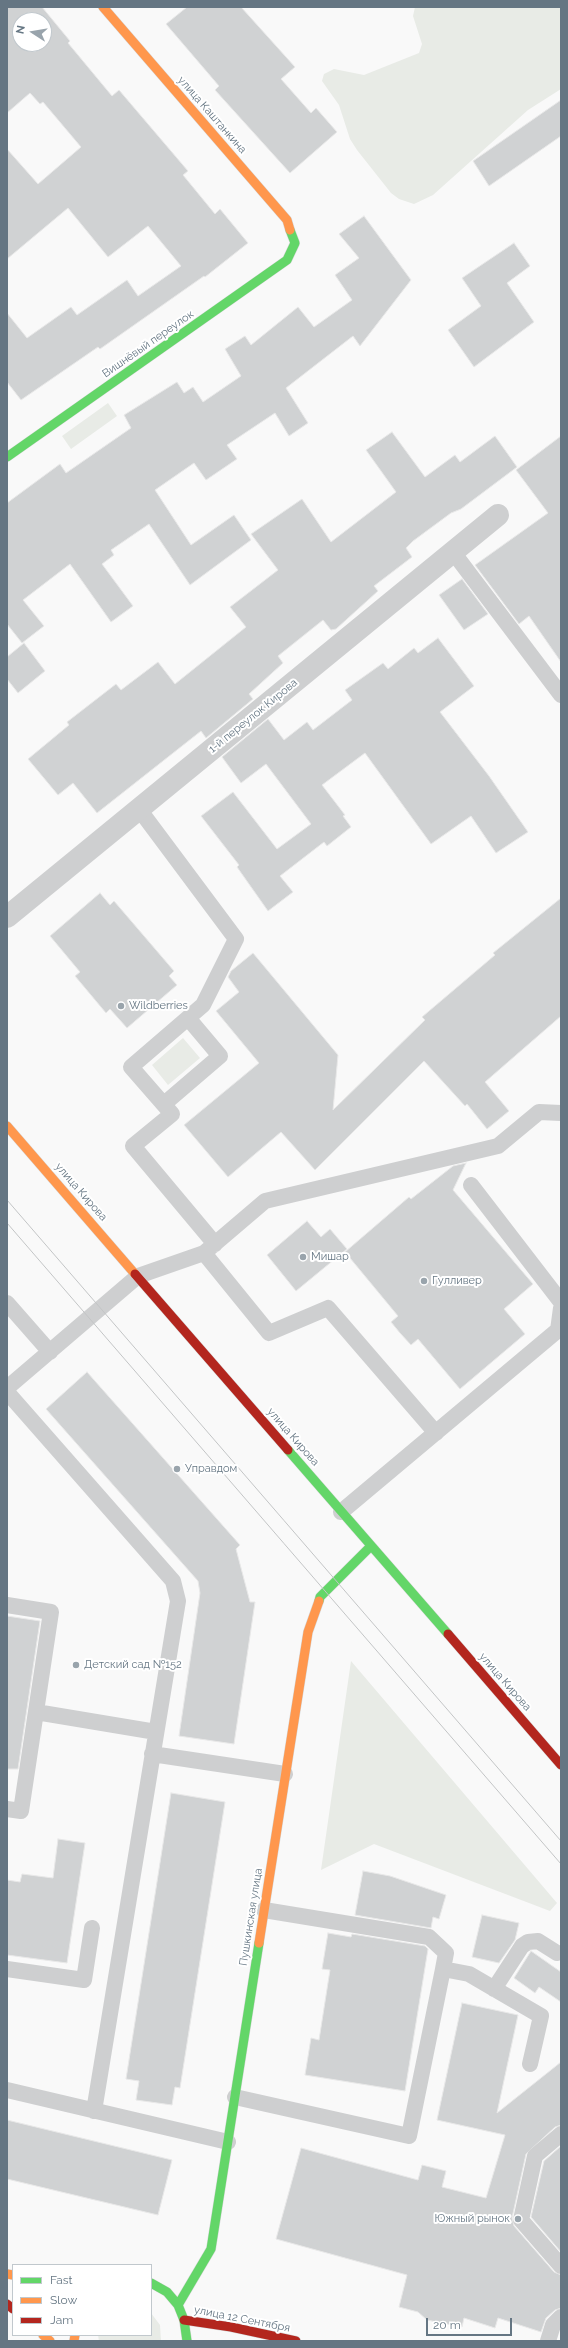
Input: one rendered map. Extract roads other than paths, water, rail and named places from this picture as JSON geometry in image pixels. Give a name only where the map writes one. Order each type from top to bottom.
[{"type":"street","name":"улица Каштанкина","points":[[103,7],[287,220],[295,243]]},
{"type":"street","name":"Вишнёвый переулок","points":[[9,453],[287,260],[295,243]]},
{"type":"street","name":"1-й переулок Кирова","points":[[7,917],[498,515]]},
{"type":"street","name":"улица Кирова","points":[[7,1126],[561,1765]]},
{"type":"street","name":"Пушкинская улица","points":[[178,2305],[211,2249],[308,1632],[320,1596],[371,1546]]},
{"type":"street","points":[[152,2284],[167,2292],[178,2305],[184,2320],[187,2341]]},
{"type":"street","name":"улица 12 Сентября","points":[[184,2320],[231,2327],[296,2341]]},
{"type":"lane","points":[[453,552],[561,695]]},
{"type":"lane","points":[[139,809],[236,939],[203,1005],[131,1067],[172,1114],[132,1146],[210,1248],[269,1333],[328,1308],[436,1433]]},
{"type":"lane","points":[[164,1104],[220,1056],[188,1018]]},
{"type":"lane","points":[[7,1388],[138,1276],[210,1248],[265,1201],[498,1146],[539,1112],[561,1113]]},
{"type":"lane","points":[[471,1185],[561,1302]]},
{"type":"lane","points":[[7,1303],[50,1352]]},
{"type":"lane","points":[[341,1512],[558,1330],[561,1308]]},
{"type":"lane","points":[[7,1392],[173,1581],[178,1601],[94,2110]]},
{"type":"lane","points":[[7,1605],[51,1612],[21,1811],[7,1809]]},
{"type":"lane","points":[[36,1712],[156,1732]]},
{"type":"lane","points":[[152,1754],[285,1774]]},
{"type":"lane","points":[[235,2097],[410,2136],[446,1953],[429,1937],[264,1910]]},
{"type":"lane","points":[[7,1969],[84,1980],[92,1928]]},
{"type":"lane","points":[[494,1989],[522,1946],[528,1942],[538,1942],[556,1954]]},
{"type":"lane","points":[[443,1969],[469,1974],[541,2016],[530,2064]]},
{"type":"lane","points":[[7,2090],[228,2142]]},
{"type":"lane","points":[[561,2134],[535,2156],[521,2220],[561,2266]]},
{"type":"lane","points":[[548,2341],[553,2325],[561,2316]]},
{"type":"tram line","points":[[7,1200],[561,1841]]},
{"type":"tram line","points":[[7,1223],[561,1864]]},
{"type":"place","name":"Wildberries","points":[[121,1006]]},
{"type":"place","name":"Мишар","points":[[303,1257]]},
{"type":"place","name":"Гулливер","points":[[424,1281]]},
{"type":"place","name":"Управдом","points":[[177,1469]]},
{"type":"place","name":"Детский сад №152","points":[[76,1665]]},
{"type":"place","name":"Южный рынок","points":[[518,2219]]}]
